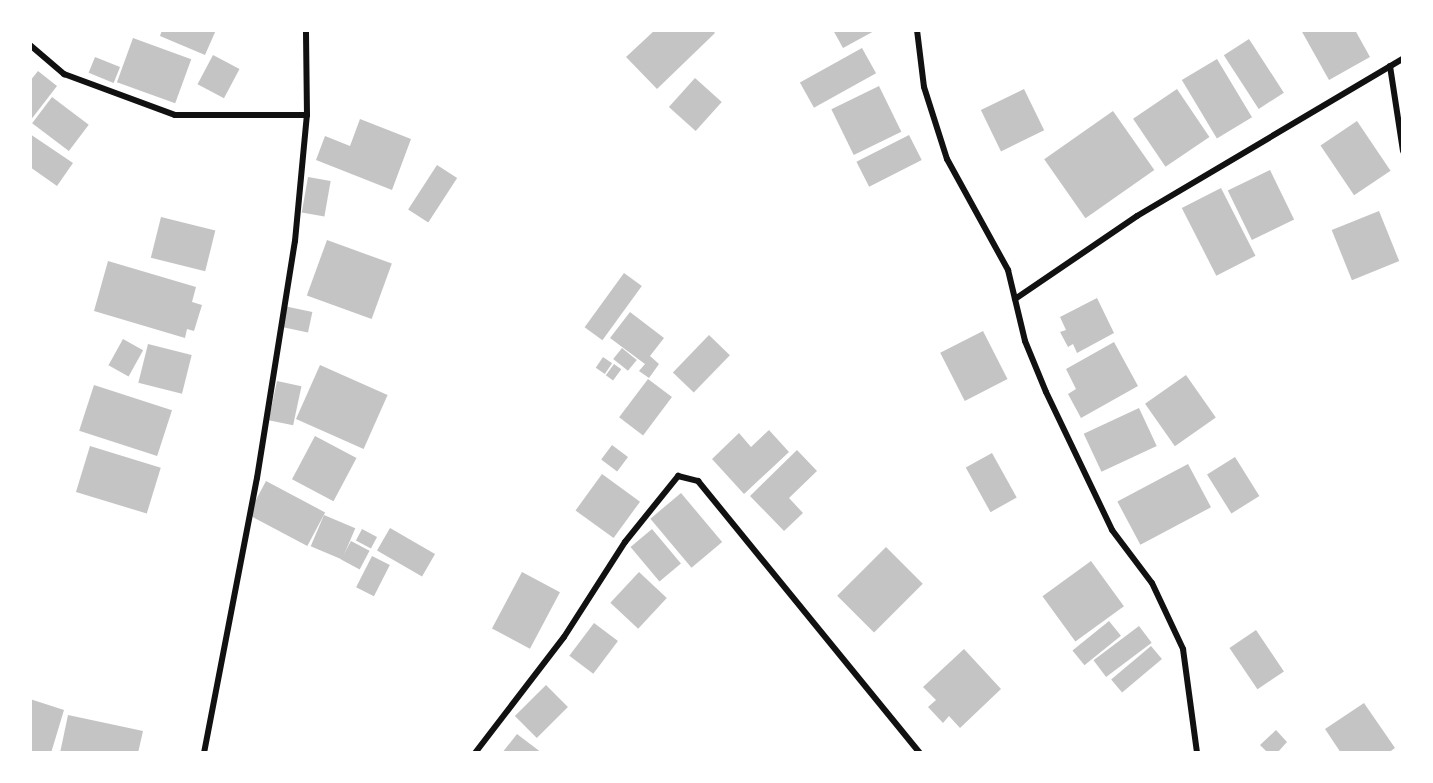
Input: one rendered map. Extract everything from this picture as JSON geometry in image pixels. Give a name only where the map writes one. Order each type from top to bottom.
[{"type":"street","points":[[204,753],[257,478],[295,241],[307,115],[306,30]]},
{"type":"street","points":[[917,30],[924,87],[947,159],[1008,270],[1025,341],[1046,392],[1112,530],[1152,583],[1183,649],[1197,753]]},
{"type":"street","points":[[30,45],[64,74],[175,115],[307,115]]},
{"type":"street","points":[[1015,299],[1137,216],[1403,59]]},
{"type":"street","points":[[1390,66],[1403,151]]},
{"type":"street","points":[[476,753],[564,637],[625,542],[678,476],[698,480],[920,753]]},
{"type":"building","points":[[162,30],[216,30],[205,55],[160,36]]},
{"type":"building","points":[[655,30],[712,30],[715,33],[657,89],[626,57]]},
{"type":"building","points":[[833,30],[876,30],[843,48]]},
{"type":"building","points":[[1301,30],[1355,30],[1370,57],[1329,80]]},
{"type":"building","points":[[133,38],[191,59],[175,103],[117,82]]},
{"type":"building","points":[[1249,39],[1284,93],[1259,109],[1224,55]]},
{"type":"building","points":[[862,48],[876,73],[814,108],[800,82]]},
{"type":"building","points":[[213,55],[239,69],[224,98],[198,84]]},
{"type":"building","points":[[95,57],[120,67],[114,83],[89,73]]},
{"type":"building","points":[[1217,59],[1252,117],[1217,138],[1182,80]]},
{"type":"building","points":[[38,71],[57,86],[30,121],[30,81]]},
{"type":"building","points":[[695,78],[722,102],[696,131],[669,107]]},
{"type":"building","points":[[879,86],[901,132],[854,155],[831,109]]},
{"type":"building","points":[[1024,89],[1044,130],[1001,151],[981,110]]},
{"type":"building","points":[[1177,89],[1209,137],[1165,167],[1133,119]]},
{"type":"building","points":[[52,97],[89,125],[69,151],[32,123]]},
{"type":"building","points":[[1113,111],[1154,170],[1085,218],[1044,159]]},
{"type":"building","points":[[360,119],[411,139],[392,190],[316,160],[325,136],[350,146]]},
{"type":"building","points":[[1357,121],[1391,171],[1354,195],[1321,146]]},
{"type":"building","points":[[30,134],[73,163],[57,186],[30,167]]},
{"type":"building","points":[[909,135],[922,160],[869,187],[856,162]]},
{"type":"building","points":[[437,165],[457,178],[428,223],[408,209]]},
{"type":"building","points":[[1270,170],[1294,219],[1252,240],[1228,191]]},
{"type":"building","points":[[308,177],[331,181],[324,216],[302,212]]},
{"type":"building","points":[[1221,188],[1256,256],[1216,276],[1182,208]]},
{"type":"building","points":[[1379,211],[1399,261],[1352,280],[1332,230]]},
{"type":"building","points":[[161,217],[215,231],[205,271],[151,258]]},
{"type":"building","points":[[327,240],[392,264],[372,319],[307,295]]},
{"type":"building","points":[[108,261],[196,287],[192,302],[202,305],[194,331],[187,329],[185,338],[94,311]]},
{"type":"building","points":[[624,273],[642,286],[602,340],[585,327]]},
{"type":"building","points":[[1097,298],[1114,333],[1077,353],[1073,344],[1068,347],[1060,332],[1066,330],[1060,317]]},
{"type":"building","points":[[284,306],[312,312],[308,333],[280,327]]},
{"type":"building","points":[[630,312],[664,338],[650,356],[659,364],[649,378],[639,371],[645,364],[610,338]]},
{"type":"building","points":[[983,331],[1008,379],[965,401],[940,353]]},
{"type":"building","points":[[709,335],[730,355],[694,393],[673,372]]},
{"type":"building","points":[[123,339],[143,350],[129,376],[108,365]]},
{"type":"building","points":[[1114,342],[1138,386],[1081,418],[1068,394],[1076,389],[1066,369]]},
{"type":"building","points":[[148,344],[192,355],[182,394],[138,383]]},
{"type":"building","points":[[622,348],[637,360],[628,371],[613,359]]},
{"type":"building","points":[[603,357],[612,363],[605,374],[596,368]]},
{"type":"building","points":[[614,364],[621,369],[613,381],[606,375]]},
{"type":"building","points":[[320,365],[388,395],[364,449],[296,419]]},
{"type":"building","points":[[1186,375],[1216,418],[1175,446],[1145,404]]},
{"type":"building","points":[[648,379],[672,397],[643,435],[619,417]]},
{"type":"building","points":[[277,381],[301,386],[293,425],[269,420]]},
{"type":"building","points":[[94,385],[172,410],[157,456],[79,431]]},
{"type":"building","points":[[1139,408],[1157,446],[1101,472],[1084,434]]},
{"type":"building","points":[[769,430],[789,452],[744,494],[712,459],[739,433],[751,447]]},
{"type":"building","points":[[315,436],[356,458],[333,501],[292,479]]},
{"type":"building","points":[[612,445],[628,457],[617,471],[601,459]]},
{"type":"building","points":[[90,446],[161,468],[147,514],[76,492]]},
{"type":"building","points":[[797,450],[817,471],[789,498],[803,513],[784,531],[750,496]]},
{"type":"building","points":[[992,453],[1017,498],[990,512],[966,468]]},
{"type":"building","points":[[1235,457],[1259,496],[1231,513],[1207,474]]},
{"type":"building","points":[[1188,464],[1211,507],[1140,545],[1117,502]]},
{"type":"building","points":[[602,474],[640,502],[614,538],[576,510]]},
{"type":"building","points":[[266,481],[325,512],[307,546],[248,515]]},
{"type":"building","points":[[681,493],[722,542],[691,568],[650,519]]},
{"type":"building","points":[[324,515],[355,528],[342,560],[311,546]]},
{"type":"building","points":[[390,528],[435,554],[422,577],[377,551]]},
{"type":"building","points":[[362,529],[377,537],[371,548],[356,540]]},
{"type":"building","points":[[652,529],[681,563],[659,581],[631,547]]},
{"type":"building","points":[[351,541],[370,551],[360,569],[341,560]]},
{"type":"building","points":[[886,547],[923,584],[874,633],[837,596]]},
{"type":"building","points":[[372,556],[390,565],[374,596],[356,587]]},
{"type":"building","points":[[1091,561],[1124,606],[1075,642],[1042,596]]},
{"type":"building","points":[[522,572],[560,592],[530,649],[492,629]]},
{"type":"building","points":[[639,572],[667,598],[638,629],[610,603]]},
{"type":"building","points":[[1109,621],[1121,636],[1084,665],[1072,651]]},
{"type":"building","points":[[594,623],[618,641],[593,674],[569,656]]},
{"type":"building","points":[[1139,626],[1152,643],[1106,677],[1093,660]]},
{"type":"building","points":[[1256,630],[1284,671],[1257,689],[1229,648]]},
{"type":"building","points":[[1151,646],[1162,659],[1122,692],[1111,679]]},
{"type":"building","points":[[964,649],[1001,689],[960,728],[949,716],[943,723],[928,707],[936,700],[923,687]]},
{"type":"building","points":[[546,685],[568,707],[537,738],[515,716]]},
{"type":"building","points":[[30,699],[64,710],[51,753],[30,753]]},
{"type":"building","points":[[1364,703],[1395,748],[1388,753],[1341,753],[1325,729]]},
{"type":"building","points":[[68,715],[143,731],[138,753],[60,753]]},
{"type":"building","points":[[1276,730],[1287,742],[1277,753],[1268,753],[1260,745]]},
{"type":"building","points":[[517,734],[542,753],[502,753]]}]
